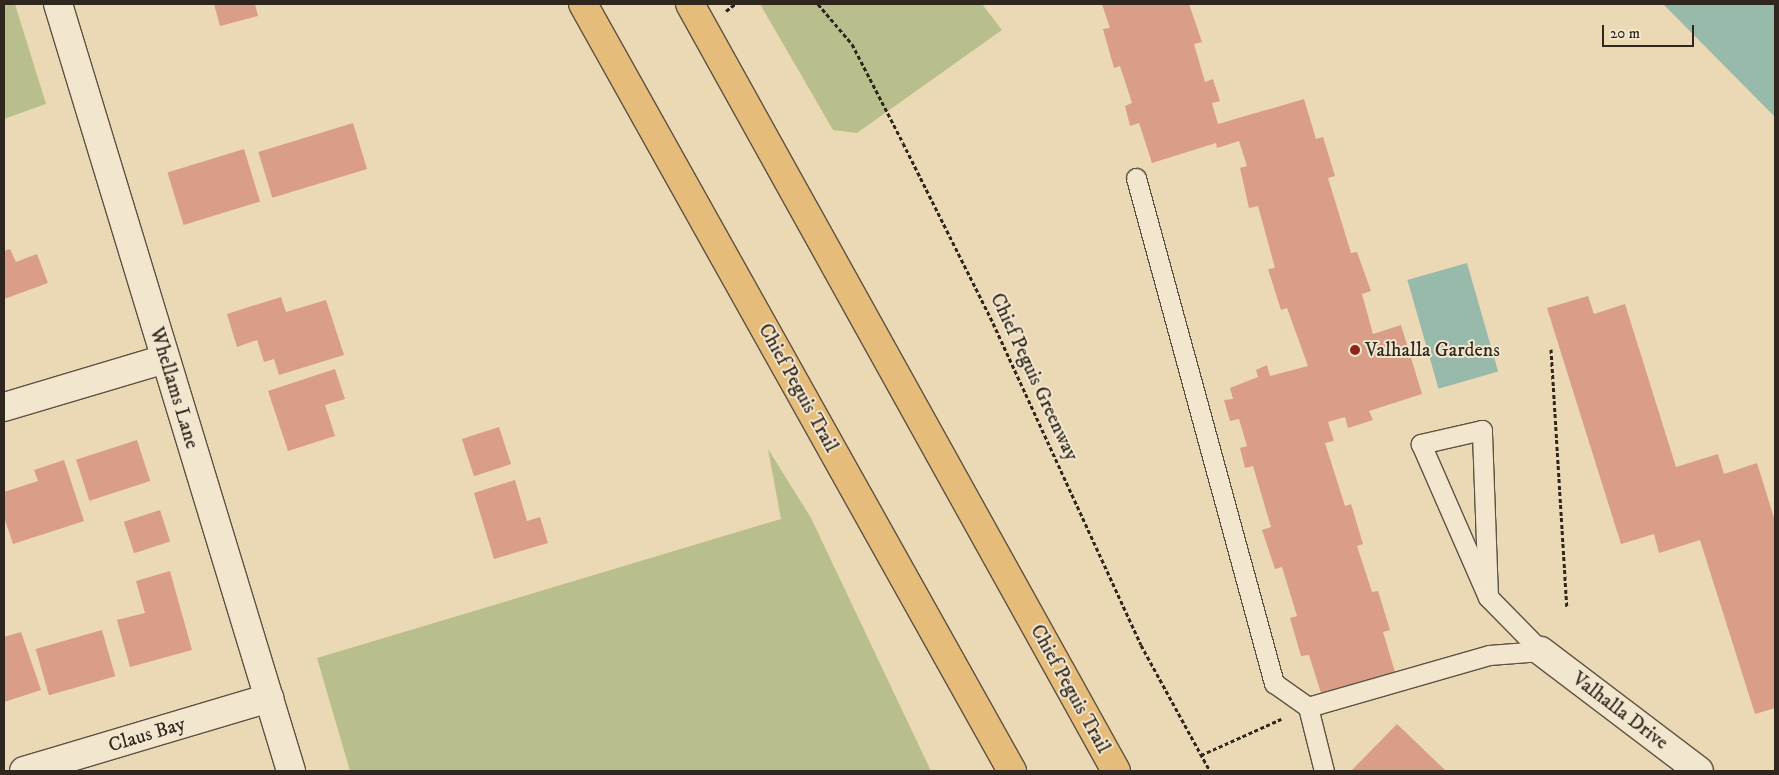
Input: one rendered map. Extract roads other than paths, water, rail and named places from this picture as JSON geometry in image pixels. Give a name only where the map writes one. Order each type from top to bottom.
[{"type":"main road","name":"Chief Peguis Trail","points":[[583,4],[1012,771]]},
{"type":"main road","name":"Chief Peguis Trail","points":[[690,4],[1116,771]]},
{"type":"street","name":"Whellams Lane","points":[[58,4],[291,771]]},
{"type":"street","points":[[4,407],[165,359]]},
{"type":"street","name":"Valhalla Drive","points":[[1541,651],[1699,771]]},
{"type":"street","name":"Claus Bay","points":[[24,771],[269,698]]},
{"type":"lane","points":[[1136,178],[1274,683],[1308,707],[1324,771]]},
{"type":"lane","points":[[1488,597],[1482,430],[1421,444],[1488,597],[1541,651]]},
{"type":"lane","points":[[1308,707],[1489,655],[1541,651]]},
{"type":"place","name":"Valhalla Gardens","points":[[1355,350]]}]
